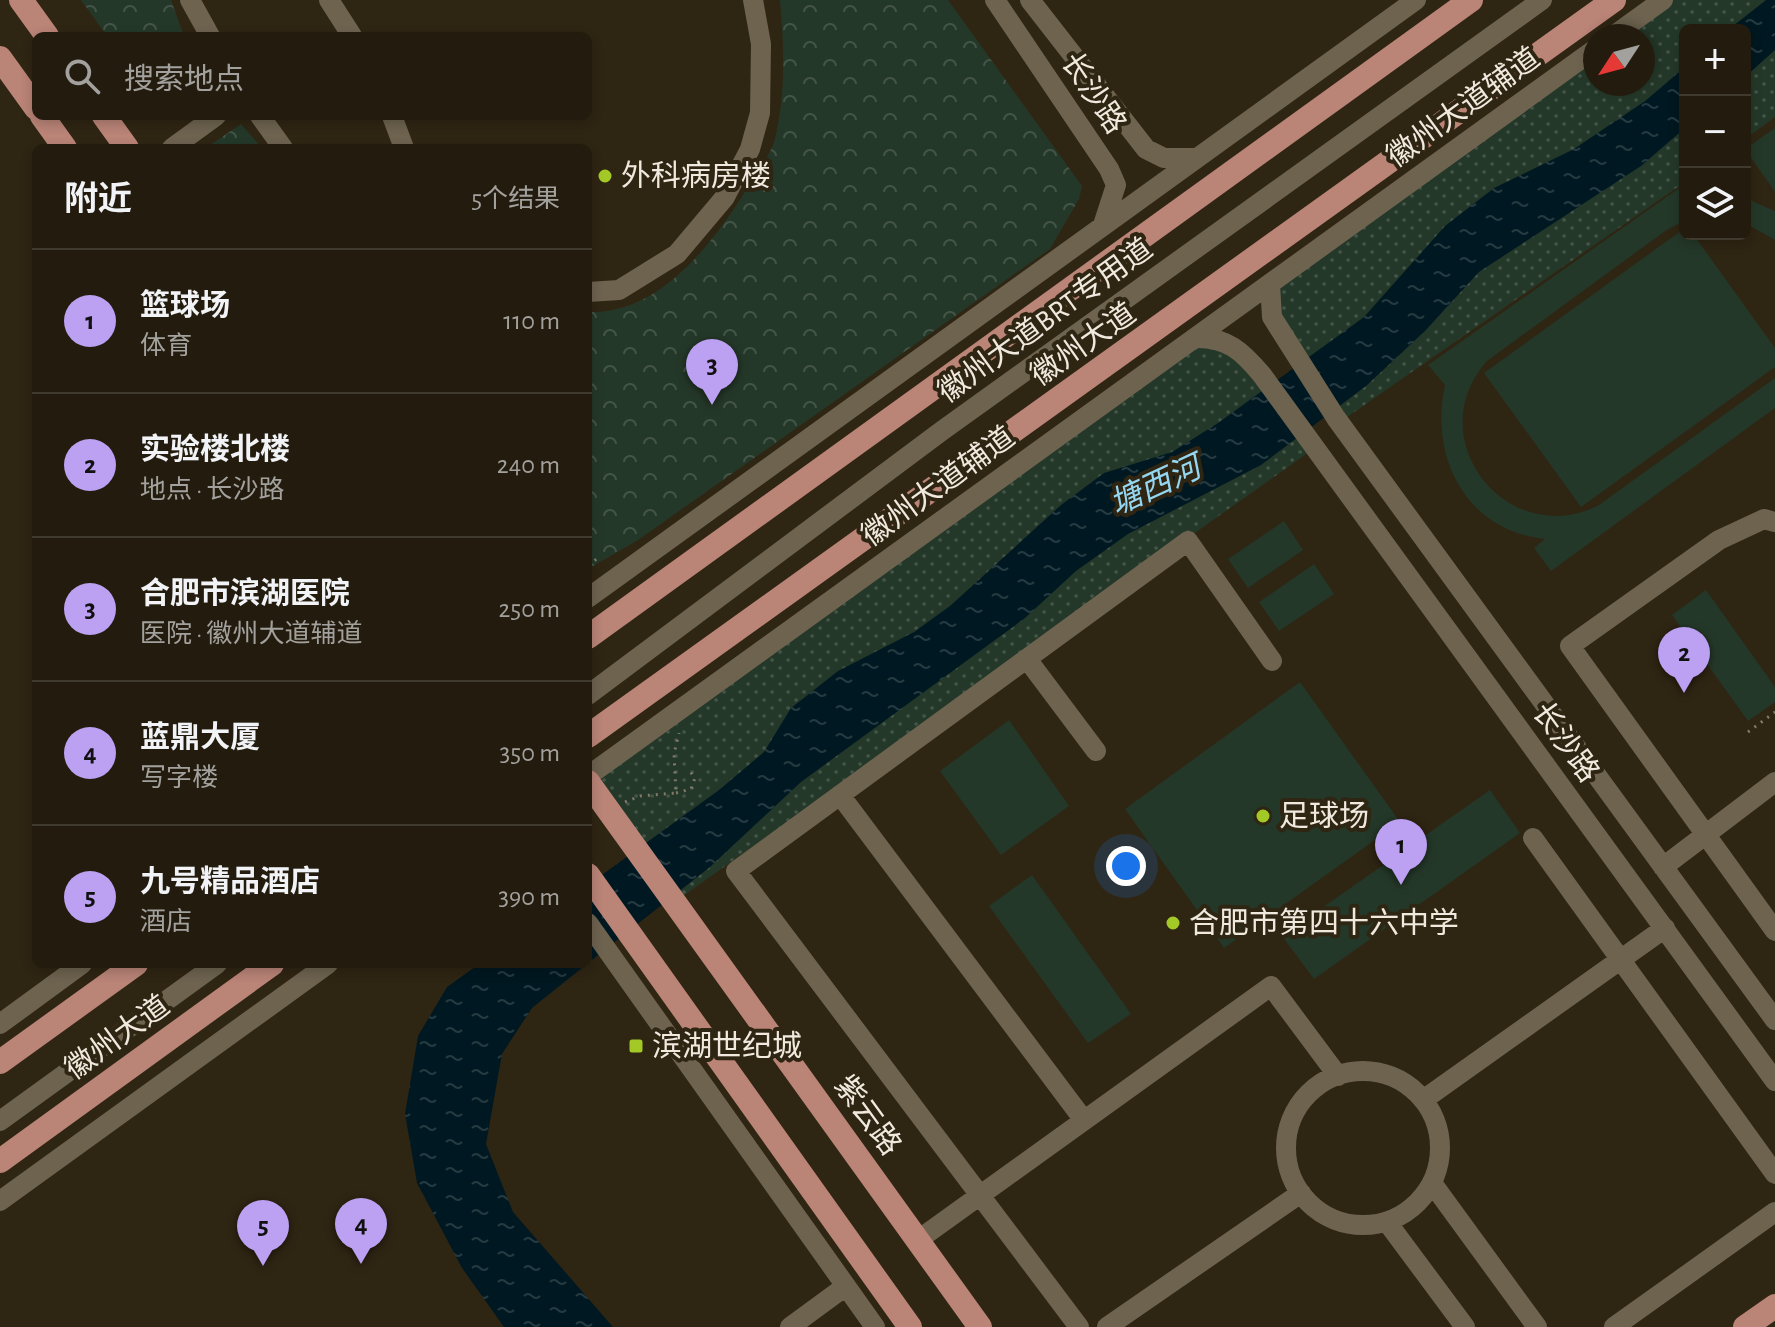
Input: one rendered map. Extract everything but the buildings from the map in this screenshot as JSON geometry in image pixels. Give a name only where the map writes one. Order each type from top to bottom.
[{"type":"main road","points":[[21,0],[44,32]]},
{"type":"main road","name":"徽州大道","points":[[592,634],[1471,0]]},
{"type":"main road","name":"徽州大道","points":[[592,733],[1614,0]]},
{"type":"main road","points":[[0,58],[32,102]]},
{"type":"main road","points":[[45,120],[62,144]]},
{"type":"main road","points":[[107,120],[124,144]]},
{"type":"main road","name":"紫云路","points":[[592,785],[980,1327]]},
{"type":"main road","points":[[592,880],[910,1327]]},
{"type":"main road","name":"徽州大道","points":[[0,1062],[130,968]]},
{"type":"main road","name":"徽州大道","points":[[0,1161],[266,968]]},
{"type":"main road","points":[[1745,1327],[1775,1306]]},
{"type":"street","points":[[190,0],[208,32]]},
{"type":"street","points":[[329,0],[349,32]]},
{"type":"street","points":[[592,292],[619,290],[677,254],[725,197],[750,149],[760,113],[761,44],[753,0]]},
{"type":"street","name":"长沙路","points":[[995,0],[1109,169],[1116,185],[1113,203],[1102,226]]},
{"type":"street","name":"长沙路","points":[[1030,0],[1146,149],[1164,158],[1197,158]]},
{"type":"street","points":[[592,595],[1416,0]]},
{"type":"street","name":"徽州大道BRT专用道","points":[[592,680],[866,475],[1524,0]]},
{"type":"street","name":"徽州大道BRT专用道","points":[[592,692],[943,430],[1542,0]]},
{"type":"street","points":[[1630,24],[1663,0]]},
{"type":"street","name":"徽州大道辅道","points":[[592,776],[1583,58]]},
{"type":"street","points":[[178,144],[210,120]]},
{"type":"street","points":[[263,120],[280,144]]},
{"type":"street","points":[[394,120],[402,144]]},
{"type":"street","name":"长沙路","points":[[1270,284],[1272,317],[1336,418],[1775,1020]]},
{"type":"street","name":"长沙路","points":[[1195,338],[1218,337],[1242,352],[1262,375],[1775,1081]]},
{"type":"street","points":[[1775,522],[1764,519],[1719,540],[1570,646],[1775,931]]},
{"type":"street","points":[[1079,1327],[736,871],[1188,541],[1272,661]]},
{"type":"street","points":[[1027,659],[1096,751]]},
{"type":"street","points":[[1663,867],[1775,782]]},
{"type":"street","points":[[840,795],[1083,1119]]},
{"type":"street","points":[[1533,838],[1775,1174]]},
{"type":"street","points":[[1423,1100],[1665,928]]},
{"type":"street","points":[[592,929],[875,1327]]},
{"type":"street","points":[[0,1024],[77,968]]},
{"type":"street","points":[[0,1108],[194,968]]},
{"type":"street","points":[[0,1121],[211,968]]},
{"type":"street","points":[[0,1201],[322,968]]},
{"type":"street","points":[[918,1240],[1271,986],[1338,1076]]},
{"type":"street","points":[[1357,1072],[1382,1073],[1404,1083],[1423,1100],[1439,1132],[1440,1158],[1432,1183],[1416,1204],[1387,1222],[1369,1225],[1343,1222],[1320,1211],[1301,1193],[1287,1157],[1291,1121],[1312,1091],[1338,1076],[1357,1072]]},
{"type":"street","points":[[1432,1183],[1537,1327]]},
{"type":"street","points":[[1107,1327],[1301,1193]]},
{"type":"street","points":[[1614,1327],[1775,1212]]},
{"type":"street","points":[[1387,1222],[1465,1327]]},
{"type":"street","points":[[790,1327],[846,1286]]},
{"type":"path","points":[[592,562],[601,556]]},
{"type":"path","points":[[1748,732],[1774,715]]},
{"type":"path","points":[[676,793],[691,789],[695,778],[689,770]]},
{"type":"green space","points":[[81,0],[171,0],[183,32],[104,32]]},
{"type":"green space","points":[[780,0],[948,0],[1082,186],[1079,199],[1050,249],[638,540],[592,567],[592,312],[615,310],[640,301],[663,287],[704,249],[722,226],[775,139],[781,104],[783,53]]},
{"type":"green space","points":[[1663,0],[1775,0],[1775,117],[1751,135],[1751,24],[1679,24],[1679,186],[1340,422],[1294,352],[1270,284],[1583,58],[1583,96],[1655,96],[1655,24],[1630,24]]},
{"type":"green space","points":[[241,124],[258,144],[212,144]]},
{"type":"green space","points":[[1775,128],[1775,192],[1751,158],[1751,145]]},
{"type":"green space","points":[[1679,188],[1679,224],[1487,361],[1468,391],[1463,423],[1468,453],[1483,480],[1505,500],[1533,513],[1565,515],[1599,505],[1775,378],[1775,408],[1551,571],[1534,548],[1545,539],[1517,533],[1494,522],[1474,506],[1459,486],[1443,438],[1441,412],[1445,385],[1428,365]]},
{"type":"green space","points":[[1751,201],[1775,211],[1775,240],[1751,226]]},
{"type":"green space","points":[[1679,232],[1679,240],[1697,240],[1775,348],[1775,367],[1581,507],[1484,373]]},
{"type":"green space","points":[[1218,337],[1316,447],[676,901],[592,782],[592,773],[1195,338]]},
{"type":"green space","points":[[1284,521],[1303,550],[1248,588],[1228,559]]},
{"type":"green space","points":[[1314,564],[1334,594],[1279,631],[1259,602]]},
{"type":"green space","points":[[1706,590],[1775,687],[1775,702],[1748,721],[1672,615]]},
{"type":"green space","name":"足球场","points":[[1300,682],[1400,822],[1224,948],[1125,809]]},
{"type":"green space","points":[[1009,720],[1069,806],[1001,855],[940,771]]},
{"type":"green space","points":[[1490,790],[1520,833],[1314,979],[1282,936]]},
{"type":"green space","points":[[1032,875],[1131,1014],[1088,1043],[989,906]]},
{"type":"water","points":[[1766,0],[1775,0],[1775,50],[1751,72],[1751,24],[1736,24]]},
{"type":"water","name":"塘西河","points":[[1679,72],[1679,133],[1641,166],[1479,272],[1425,331],[1366,386],[1261,465],[1128,534],[1076,571],[1025,618],[801,782],[710,867],[592,960],[592,882],[719,790],[764,752],[791,708],[838,671],[914,632],[950,606],[1061,505],[1104,473],[1172,452],[1218,423],[1364,317],[1445,226],[1494,188],[1574,149],[1655,96],[1655,92]]},
{"type":"water","points":[[473,968],[582,968],[532,1008],[502,1054],[486,1144],[513,1212],[613,1327],[504,1327],[462,1268],[417,1183],[405,1114],[418,1036],[447,987]]},
{"type":"place","name":"外科病房楼","points":[[605,176]]},
{"type":"place","name":"合肥市滨湖医院","points":[[712,405]]},
{"type":"place","name":"实验楼北楼","points":[[1684,693]]},
{"type":"place","name":"足球场","points":[[1263,816]]},
{"type":"place","name":"篮球场","points":[[1401,885]]},
{"type":"place","name":"合肥市第四十六中学","points":[[1173,923]]},
{"type":"place","name":"滨湖世纪城","points":[[636,1046]]},
{"type":"place","name":"蓝鼎大厦","points":[[361,1264]]},
{"type":"place","name":"九号精品酒店","points":[[263,1266]]}]
